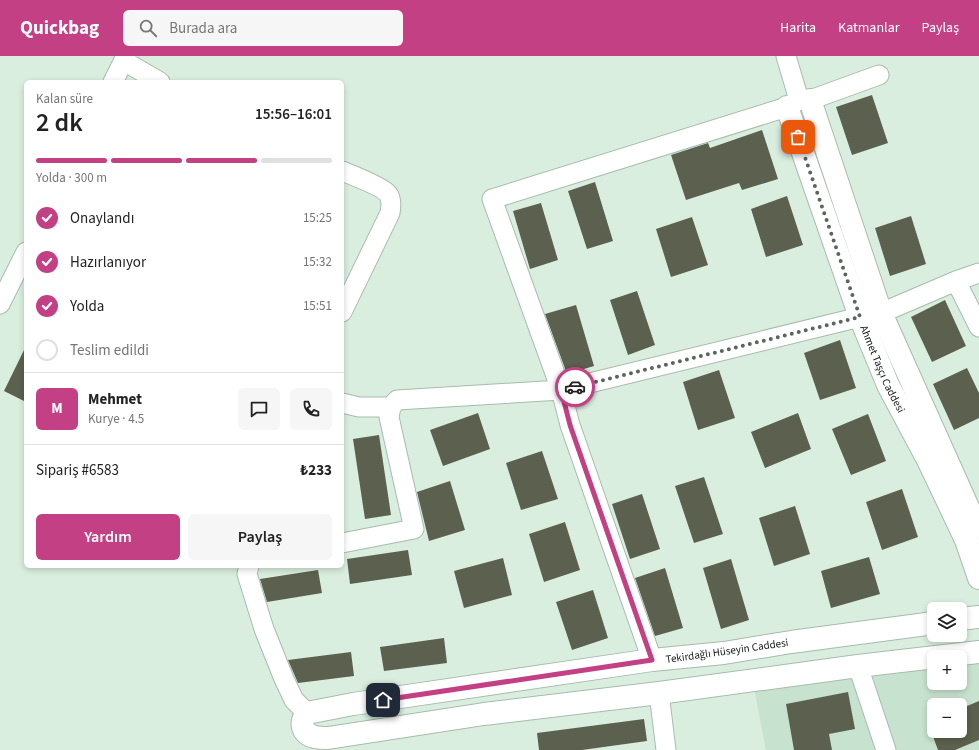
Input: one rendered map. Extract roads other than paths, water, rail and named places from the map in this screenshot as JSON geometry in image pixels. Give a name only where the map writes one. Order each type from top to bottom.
[{"type":"main road","name":"Ahmet Taşçı Caddesi","points":[[799,102],[881,313],[972,499],[979,532]]},
{"type":"main road","name":"Ahmet Taşçı Caddesi","points":[[799,102],[860,317],[888,385],[928,460],[966,540],[979,578]]},
{"type":"main road","points":[[967,619],[979,617]]},
{"type":"main road","name":"Tekirdağlı Hüseyin Caddesi","points":[[307,713],[360,703],[652,660],[724,653],[791,642],[927,624]]},
{"type":"main road","points":[[307,713],[302,719],[302,725],[306,732],[314,737],[328,738],[484,714],[979,652]]},
{"type":"street","points":[[786,56],[799,102]]},
{"type":"street","points":[[114,80],[125,58],[157,80]]},
{"type":"street","points":[[652,660],[572,432],[561,390],[492,199],[799,102],[879,75]]},
{"type":"street","points":[[344,172],[378,188],[388,194],[391,200],[390,213],[344,308]]},
{"type":"street","points":[[0,304],[24,256]]},
{"type":"street","points":[[344,543],[414,529],[389,417],[391,408],[397,400],[561,390],[881,313],[956,281],[979,273]]},
{"type":"street","points":[[956,281],[979,327]]},
{"type":"street","points":[[344,403],[359,407],[391,408]]},
{"type":"street","points":[[248,568],[247,574],[264,629],[294,700],[307,713]]},
{"type":"street","points":[[858,666],[886,750]]},
{"type":"street","points":[[659,693],[666,750]]}]
